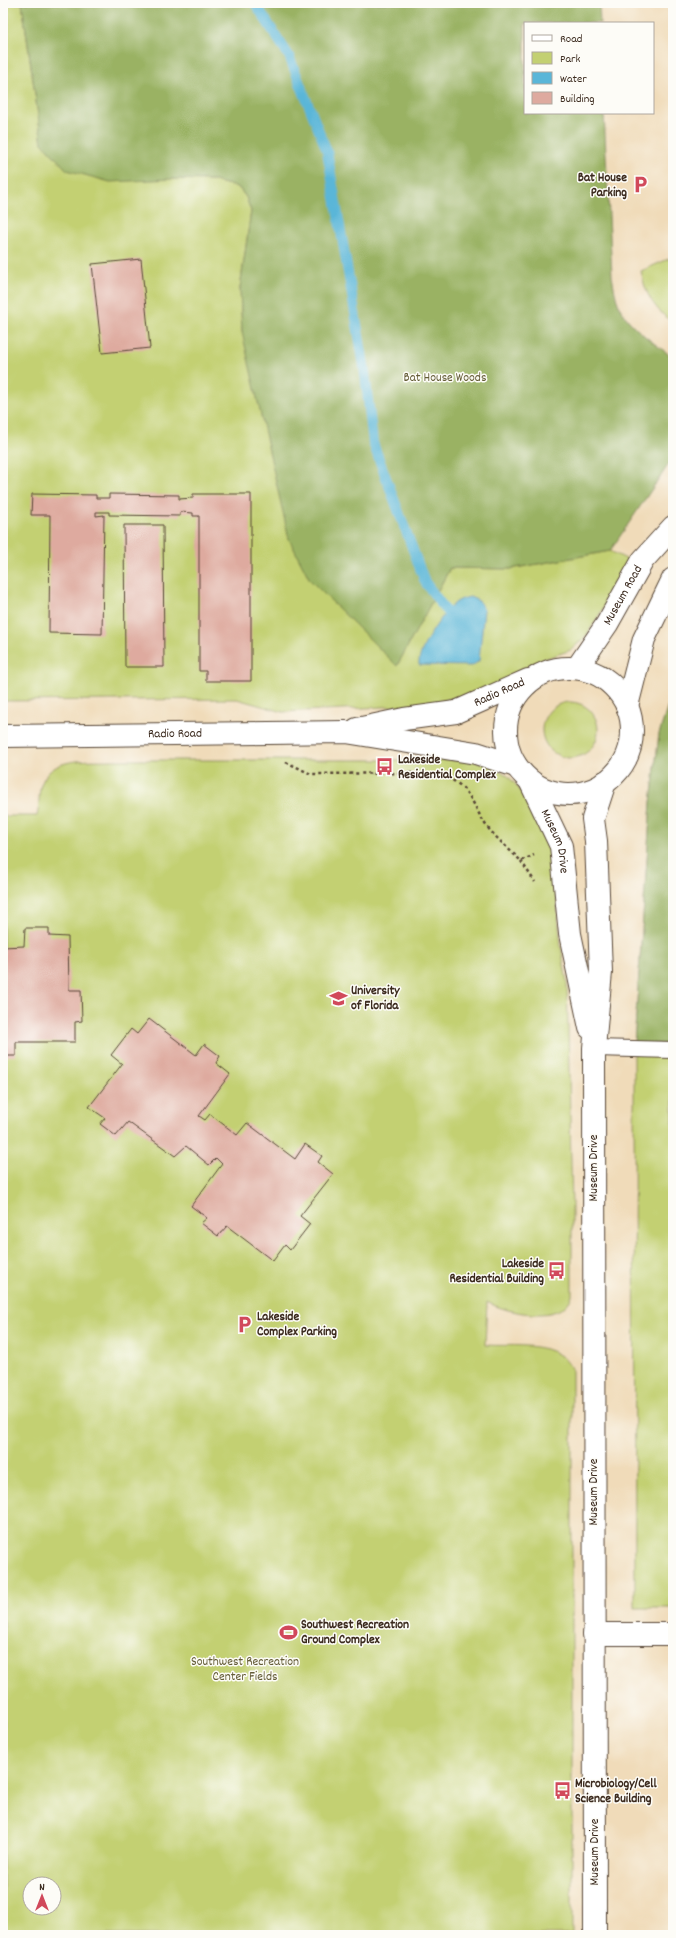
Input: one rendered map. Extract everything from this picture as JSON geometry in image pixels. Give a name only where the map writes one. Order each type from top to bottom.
[{"type":"street","name":"Museum Road","points":[[577,668],[607,624],[643,560],[673,527]]},
{"type":"street","points":[[627,706],[644,639],[673,579]]},
{"type":"street","points":[[577,668],[598,675],[615,688],[627,706],[632,727],[630,748],[620,768],[605,782],[587,792],[567,794],[547,790],[523,773],[508,748],[505,728],[509,709],[519,691],[536,677],[556,669],[577,668]]},
{"type":"street","name":"Radio Road","points":[[346,732],[404,719],[456,712],[536,677]]},
{"type":"street","name":"Radio Road","points":[[3,736],[346,732],[476,753],[523,773]]},
{"type":"street","name":"Museum Drive","points":[[523,773],[561,846],[570,934],[594,1048]]},
{"type":"street","name":"Museum Drive","points":[[595,1935],[594,1048],[601,972],[596,841],[593,820],[605,782]]},
{"type":"street","points":[[594,1634],[673,1634]]},
{"type":"lane","points":[[594,1048],[673,1050]]},
{"type":"path","points":[[312,774],[416,773]]},
{"type":"path","points":[[444,778],[451,780],[470,796],[487,826],[521,861],[540,852]]},
{"type":"green space","points":[[3,3],[22,3],[42,143],[172,179],[210,180],[238,187],[246,197],[251,211],[240,288],[242,332],[397,665],[450,568],[510,569],[610,551],[632,562],[586,636],[571,650],[538,661],[485,691],[423,705],[283,712],[237,699],[3,701]]},
{"type":"green space","name":"Bat House Woods","points":[[22,3],[599,3],[600,22],[524,22],[524,114],[604,114],[612,276],[616,299],[629,321],[651,341],[673,357],[673,458],[610,551],[510,569],[450,568],[397,666],[310,580],[289,539],[242,332],[240,288],[251,211],[246,197],[238,187],[210,180],[172,179],[110,182],[67,170],[42,143]]},
{"type":"green space","points":[[673,257],[673,323],[660,312],[651,300],[645,287],[641,271]]},
{"type":"green space","points":[[673,691],[673,1608],[635,1608],[634,1044],[651,803],[659,734]]},
{"type":"green space","points":[[673,691],[673,1044],[634,1044],[651,803],[659,734]]},
{"type":"green space","points":[[570,702],[581,704],[590,710],[596,719],[598,730],[596,741],[590,750],[581,756],[570,758],[559,756],[550,750],[544,741],[542,730],[544,719],[550,710],[559,704]]},
{"type":"green space","name":"Southwest Recreation Center Fields","points":[[470,760],[493,766],[508,776],[517,786],[542,824],[551,841],[561,947],[567,982],[572,1207],[572,1296],[566,1305],[557,1311],[546,1314],[520,1313],[507,1310],[487,1302],[485,1345],[521,1346],[546,1349],[557,1354],[566,1361],[572,1371],[572,1935],[3,1935],[3,816],[37,816],[41,785],[46,776],[53,769],[61,765],[80,761]]},
{"type":"water","points":[[470,597],[479,601],[484,610],[479,661],[472,666],[419,665],[419,658],[426,641],[444,615],[455,603]]},
{"type":"building","points":[[141,259],[150,348],[102,353],[92,264]]},
{"type":"building","points":[[32,494],[96,495],[96,498],[109,498],[109,494],[179,495],[179,499],[193,498],[193,494],[251,494],[251,681],[206,681],[206,671],[199,671],[199,516],[193,516],[193,513],[180,512],[180,516],[109,515],[109,512],[96,512],[96,516],[104,515],[102,634],[49,633],[50,515],[31,515]]},
{"type":"building","points":[[124,525],[163,525],[164,667],[125,667]]},
{"type":"building","points":[[25,928],[49,928],[49,936],[68,937],[69,990],[81,990],[82,1021],[75,1022],[75,1042],[16,1042],[16,1056],[3,1056],[3,947],[24,946]]},
{"type":"building","points":[[149,1019],[196,1055],[204,1044],[220,1056],[216,1063],[230,1074],[199,1116],[205,1120],[210,1114],[237,1135],[247,1123],[295,1159],[305,1144],[322,1156],[318,1162],[333,1174],[300,1216],[310,1224],[290,1250],[285,1245],[273,1261],[227,1226],[218,1236],[201,1223],[207,1218],[191,1206],[222,1164],[216,1158],[209,1165],[186,1146],[175,1156],[128,1122],[116,1136],[100,1124],[105,1118],[89,1107],[122,1064],[111,1055],[131,1029],[137,1034]]},
{"type":"waterway","points":[[255,3],[289,56],[327,151],[364,365],[373,443],[425,582],[455,623]]},
{"type":"place","name":"Bat House Parking","points":[[640,185]]},
{"type":"place","name":"Lakeside Residential Complex","points":[[385,767]]},
{"type":"place","name":"University of Florida","points":[[338,998]]},
{"type":"place","name":"Lakeside Residential Building","points":[[557,1271]]},
{"type":"place","name":"Lakeside Complex Parking","points":[[244,1324]]},
{"type":"place","name":"Southwest Recreation Ground Complex","points":[[288,1632]]},
{"type":"place","name":"Microbiology/Cell Science Building","points":[[562,1791]]}]
